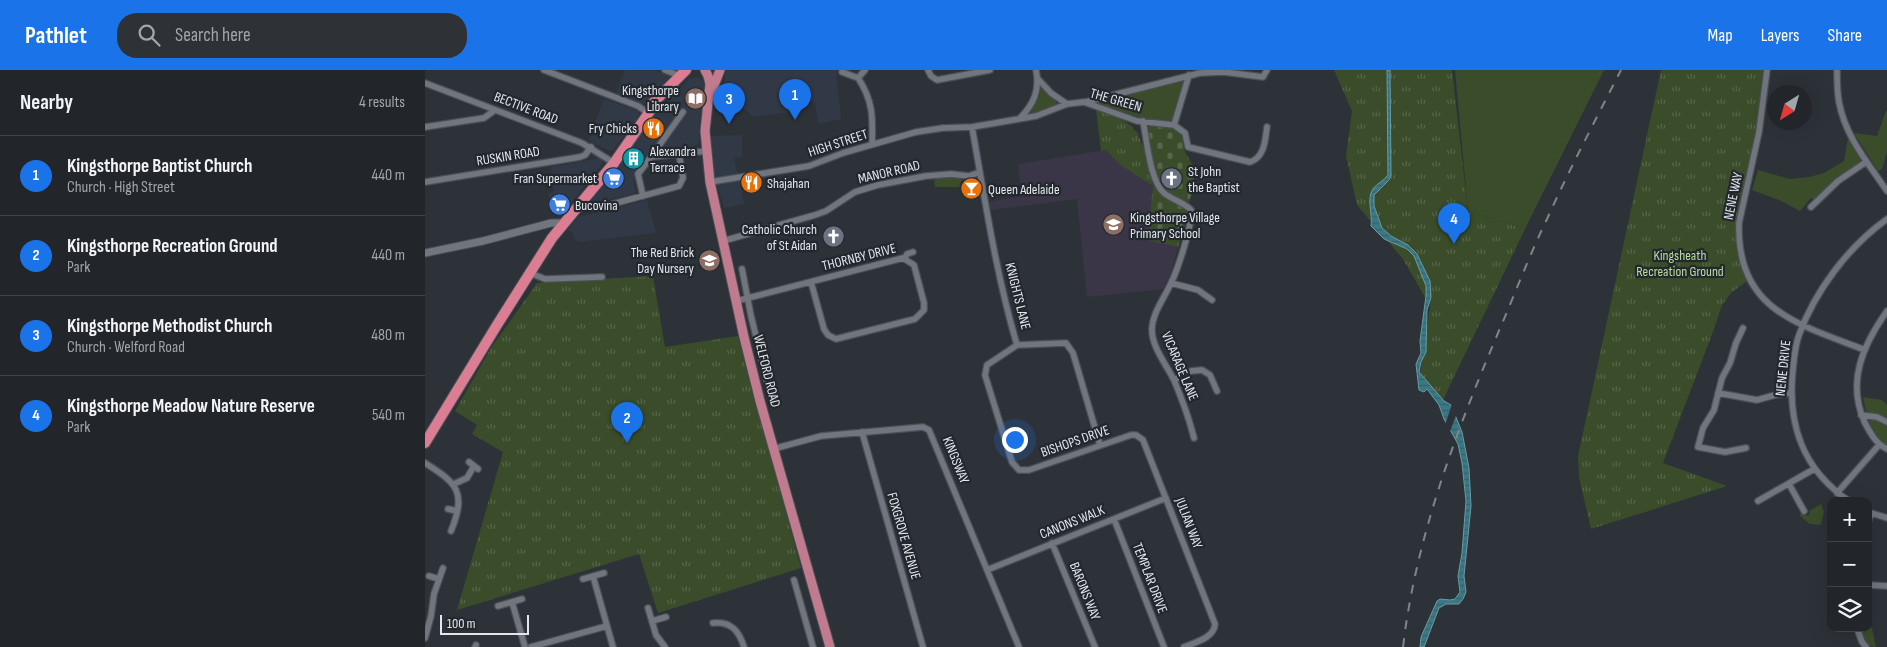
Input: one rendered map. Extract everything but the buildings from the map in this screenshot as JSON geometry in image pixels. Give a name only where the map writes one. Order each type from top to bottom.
[{"type":"highway","points":[[649,112],[656,109],[694,70]]},
{"type":"highway","points":[[425,443],[429,429],[555,234],[614,163],[649,112],[652,104],[683,73]]},
{"type":"main road","name":"WELFORD ROAD","points":[[705,70],[709,80],[705,124],[710,182],[736,301],[773,449],[830,647]]},
{"type":"main road","name":"WELFORD ROAD","points":[[708,97],[720,70]]},
{"type":"street","points":[[544,70],[649,112]]},
{"type":"street","points":[[665,70],[683,73]]},
{"type":"street","points":[[858,78],[865,70]]},
{"type":"street","points":[[928,70],[931,76],[937,80],[990,70]]},
{"type":"street","points":[[1020,118],[1037,94],[1038,79],[1036,70]]},
{"type":"street","points":[[1084,102],[1189,75],[1247,72],[1263,76],[1267,70]]},
{"type":"street","name":"NENE WAY","points":[[1767,70],[1759,132],[1739,223],[1741,254],[1749,279],[1764,300],[1783,315],[1803,326],[1865,350]]},
{"type":"street","points":[[1837,70],[1841,114],[1851,138],[1887,191]]},
{"type":"street","points":[[842,72],[858,78],[867,91],[873,116],[872,144]]},
{"type":"street","points":[[1189,75],[1174,125],[1185,133],[1188,147],[1250,162],[1258,158],[1264,149],[1267,127]]},
{"type":"street","points":[[1038,79],[1051,93],[1067,104]]},
{"type":"street","name":"BECTIVE ROAD","points":[[425,83],[591,147],[614,163]]},
{"type":"street","name":"THE GREEN","points":[[972,127],[1036,116],[1067,104],[1084,102],[1143,121],[1174,125]]},
{"type":"street","points":[[425,127],[484,118],[495,110]]},
{"type":"street","points":[[643,196],[638,174],[683,112]]},
{"type":"street","name":"VICARAGE LANE","points":[[1143,121],[1156,185],[1171,199],[1187,205],[1191,210],[1191,219],[1171,283],[1153,320],[1152,331],[1155,345],[1173,380],[1195,438]]},
{"type":"street","name":"HIGH STREET","points":[[710,182],[809,166],[872,144],[916,132],[943,128],[972,127]]},
{"type":"street","name":"KNIGHTS LANE","points":[[972,127],[989,229],[1017,345],[1063,342],[1069,345],[1080,373],[1100,445]]},
{"type":"street","name":"RUSKIN ROAD","points":[[425,182],[580,157],[585,155],[591,147]]},
{"type":"street","points":[[651,157],[706,150]]},
{"type":"street","points":[[577,208],[594,208],[677,187],[682,184],[683,178],[679,153]]},
{"type":"street","points":[[1811,207],[1838,181],[1866,162]]},
{"type":"street","name":"MANOR ROAD","points":[[723,241],[815,215],[826,211],[855,192],[878,185],[925,176],[951,174],[969,176],[980,172]]},
{"type":"street","name":"NENE DRIVE","points":[[1843,497],[1814,469],[1803,447],[1796,426],[1791,393],[1795,348],[1803,326],[1819,295],[1843,260],[1859,243],[1887,219]]},
{"type":"street","points":[[425,253],[474,243],[551,223],[564,223]]},
{"type":"street","points":[[905,258],[907,254],[913,252]]},
{"type":"street","name":"THORNBY DRIVE","points":[[736,301],[905,258],[916,269],[925,302],[922,314],[911,321],[844,338],[833,338],[825,332],[811,282]]},
{"type":"street","name":"WELFORD ROAD","points":[[742,269],[769,393]]},
{"type":"street","points":[[530,273],[545,279],[601,276]]},
{"type":"street","points":[[1171,283],[1194,288],[1201,295],[1211,300]]},
{"type":"street","points":[[1887,311],[1865,350],[1857,374],[1857,396],[1861,415],[1879,445],[1887,449]]},
{"type":"street","points":[[1743,328],[1730,364],[1722,378],[1714,410],[1703,428],[1698,447],[1725,452],[1746,448]]},
{"type":"street","name":"BISHOPS DRIVE","points":[[1017,345],[990,363],[985,371],[1013,466],[1019,470],[1029,470],[1131,435],[1139,436]]},
{"type":"street","points":[[1173,380],[1191,372],[1202,370],[1210,375],[1217,391]]},
{"type":"street","points":[[1718,393],[1757,400],[1791,393]]},
{"type":"street","points":[[1861,415],[1877,417],[1887,422]]},
{"type":"street","name":"KINGSWAY","points":[[773,449],[821,436],[923,427],[929,430],[1019,647]]},
{"type":"street","name":"FOXGROVE AVENUE","points":[[862,432],[923,647]]},
{"type":"street","name":"JULIAN WAY","points":[[1139,436],[1145,443],[1214,621],[1214,628],[1210,635],[1184,647]]},
{"type":"street","points":[[1837,493],[1879,445]]},
{"type":"street","points":[[425,463],[454,484],[459,498],[451,530]]},
{"type":"street","points":[[454,484],[467,478],[474,466]]},
{"type":"street","points":[[1758,501],[1814,469]]},
{"type":"street","points":[[1789,484],[1804,511]]},
{"type":"street","name":"CANONS WALK","points":[[987,570],[1166,498]]},
{"type":"street","points":[[448,509],[457,511]]},
{"type":"street","points":[[1872,514],[1887,518]]},
{"type":"street","name":"TEMPLAR DRIVE","points":[[1114,519],[1164,647]]},
{"type":"street","name":"BARONS WAY","points":[[1052,544],[1095,647]]},
{"type":"street","points":[[425,638],[443,568]]},
{"type":"street","points":[[583,579],[604,573]]},
{"type":"street","points":[[429,576],[439,579]]},
{"type":"street","points":[[593,576],[613,647]]},
{"type":"street","points":[[794,580],[813,647]]},
{"type":"street","points":[[1872,585],[1887,586]]},
{"type":"street","points":[[498,606],[522,599]]},
{"type":"street","points":[[512,602],[525,647]]},
{"type":"street","points":[[648,608],[656,634],[665,647]]},
{"type":"street","points":[[652,621],[666,617]]},
{"type":"street","points":[[735,629],[740,623]]},
{"type":"street","points":[[713,624],[727,624],[735,629],[744,647]]},
{"type":"street","points":[[531,647],[607,626]]},
{"type":"street","points":[[1858,632],[1866,647]]},
{"type":"street","points":[[556,640],[558,647]]},
{"type":"shaded area","points":[[625,70],[655,70],[673,77],[648,106],[616,94]]},
{"type":"shaded area","points":[[726,70],[836,70],[841,119],[818,124],[815,103],[812,101],[791,107],[792,112],[753,117],[739,104],[724,82]]},
{"type":"shaded area","points":[[698,77],[706,85],[699,129],[699,142],[693,148],[651,153],[633,180],[636,193],[595,203],[591,197],[644,127],[689,79]]},
{"type":"shaded area","points":[[604,99],[638,111],[639,116],[613,150],[608,150],[588,140]]},
{"type":"shaded area","points":[[742,135],[742,157],[734,158],[744,204],[724,208],[715,178],[710,136]]},
{"type":"shaded area","name":"Kingsthorpe Village Primary School","points":[[1106,150],[1120,165],[1153,186],[1147,240],[1178,247],[1171,272],[1163,289],[1087,297],[1077,199],[990,210],[989,202],[1022,196],[1018,164]]},
{"type":"shaded area","points":[[600,158],[602,164],[572,202],[554,215],[548,193],[554,192],[551,167]]},
{"type":"shaded area","points":[[647,200],[656,233],[580,242],[575,240],[571,231],[566,231],[579,217]]},
{"type":"green space","points":[[1334,70],[1452,70],[1468,211],[1525,229],[1442,402],[1420,375],[1430,306],[1403,259],[1357,205],[1346,156],[1352,111]]},
{"type":"green space","points":[[1455,70],[1604,70],[1525,229],[1468,211]]},
{"type":"green space","name":"Kingsheath Recreation Ground","points":[[1661,70],[1763,70],[1760,114],[1736,222],[1737,250],[1747,281],[1731,293],[1722,305],[1663,463],[1727,486],[1591,529],[1579,477],[1578,456]]},
{"type":"green space","points":[[1181,81],[1184,82],[1184,85],[1173,118],[1170,121],[1145,119],[1098,103]]},
{"type":"green space","points":[[1041,88],[1056,101],[1057,105],[1029,115],[1039,97]]},
{"type":"green space","points":[[1096,109],[1118,117],[1137,132],[1146,154],[1153,186],[1120,165],[1106,150],[1101,151]]},
{"type":"green space","points":[[1886,111],[1887,152],[1882,169],[1878,171],[1854,133],[1877,136]]},
{"type":"green space","points":[[1151,124],[1177,130],[1183,137],[1185,152],[1192,164],[1194,176],[1194,186],[1189,202],[1170,195],[1159,182],[1151,155],[1148,128]]},
{"type":"green space","points":[[1848,138],[1861,158],[1860,164],[1832,182],[1815,200],[1811,198],[1800,211],[1779,200],[1752,190],[1758,170],[1790,179],[1824,173],[1844,161]]},
{"type":"green space","points":[[945,176],[962,179],[959,187],[935,187],[934,177]]},
{"type":"green space","points":[[1153,186],[1167,199],[1187,211],[1178,247],[1147,240]]},
{"type":"green space","points":[[653,276],[665,347],[738,336],[801,568],[658,613],[639,554],[457,610],[503,452],[472,434],[477,425],[455,411],[491,348],[537,283]]},
{"type":"green space","points":[[1863,397],[1882,400],[1887,405],[1887,419],[1866,411]]},
{"type":"green space","points":[[1875,419],[1887,426],[1887,446],[1877,438],[1867,423]]},
{"type":"green space","points":[[1821,504],[1824,512],[1821,525],[1810,524],[1799,515],[1804,512],[1807,516],[1810,514],[1809,511]]},
{"type":"green space","points":[[1872,628],[1876,647],[1869,646],[1860,632],[1872,632]]},
{"type":"water","points":[[1387,70],[1390,70],[1391,175],[1389,180],[1374,195],[1374,206],[1382,228],[1391,236],[1408,245],[1417,254],[1430,281],[1431,297],[1427,310],[1426,352],[1419,372],[1444,401],[1451,405],[1462,432],[1469,468],[1471,506],[1464,576],[1466,592],[1459,604],[1446,604],[1439,608],[1424,647],[1420,647],[1421,637],[1437,601],[1440,599],[1455,599],[1460,592],[1458,576],[1462,553],[1466,501],[1458,444],[1444,419],[1439,405],[1427,389],[1424,392],[1419,390],[1416,364],[1421,353],[1420,341],[1426,286],[1414,256],[1407,249],[1384,239],[1371,226],[1371,193],[1388,175]]},
{"type":"pier","points":[[1452,404],[1457,413],[1449,434],[1445,425]]},
{"type":"railway","points":[[1403,647],[1409,606],[1428,524],[1440,484],[1469,404],[1541,232],[1621,70]]},
{"type":"place","name":"Kingsthorpe Library","points":[[695,98]]},
{"type":"place","name":"Kingsthorpe Baptist Church","points":[[795,120]]},
{"type":"place","name":"Kingsthorpe Methodist Church","points":[[729,124]]},
{"type":"place","name":"Fry Chicks","points":[[653,128]]},
{"type":"place","name":"Alexandra Terrace","points":[[634,159]]},
{"type":"place","name":"Fran Supermarket","points":[[613,178]]},
{"type":"place","name":"St John the Baptist","points":[[1172,179]]},
{"type":"place","name":"Shajahan","points":[[751,183]]},
{"type":"place","name":"Queen Adelaide","points":[[972,189]]},
{"type":"place","name":"Bucovina","points":[[559,205]]},
{"type":"place","name":"Kingsthorpe Village Primary School","points":[[1114,225]]},
{"type":"place","name":"Catholic Church of St Aidan","points":[[833,237]]},
{"type":"place","name":"Kingsthorpe Meadow Nature Reserve","points":[[1454,244]]},
{"type":"place","name":"The Red Brick Day Nursery","points":[[710,260]]},
{"type":"place","name":"Kingsthorpe Recreation Ground","points":[[627,443]]}]
